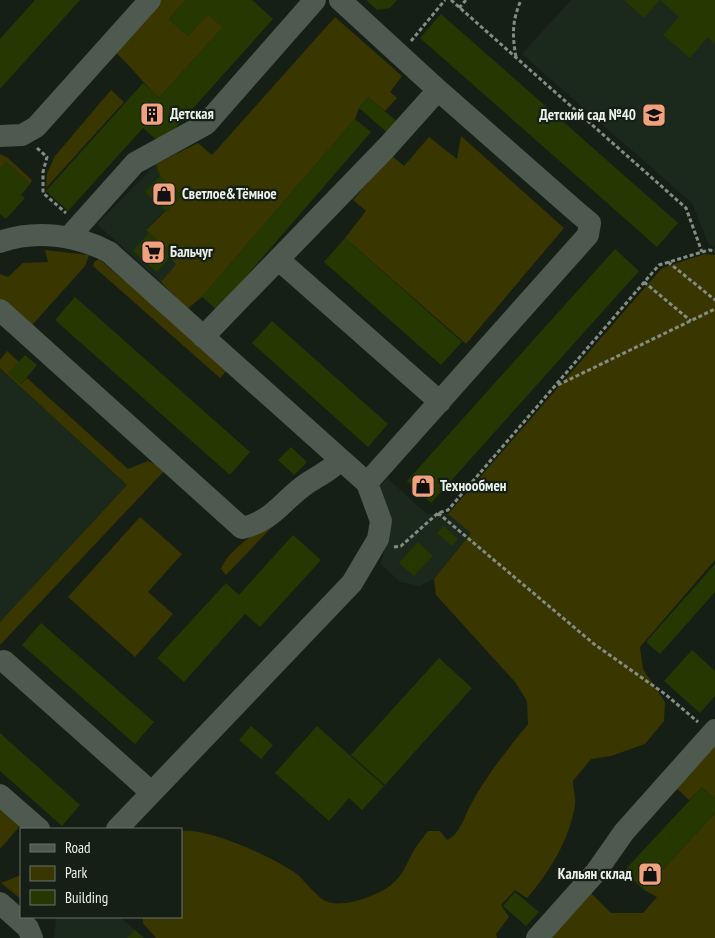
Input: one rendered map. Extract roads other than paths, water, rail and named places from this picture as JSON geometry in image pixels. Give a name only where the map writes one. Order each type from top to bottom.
[{"type":"lane","points":[[0,136],[22,135],[36,127],[150,0]]},
{"type":"lane","points":[[0,242],[30,236],[54,235],[74,231],[135,162],[206,124],[315,0]]},
{"type":"lane","points":[[340,0],[438,90],[590,224],[588,236],[367,483]]},
{"type":"lane","points":[[203,337],[387,147],[438,90]]},
{"type":"lane","points":[[74,231],[109,252],[367,483],[381,520],[378,539],[352,583],[118,828]]},
{"type":"lane","points":[[279,260],[440,402]]},
{"type":"lane","points":[[0,310],[242,528],[259,524],[309,482],[327,473],[341,460]]},
{"type":"lane","points":[[4,662],[151,792]]},
{"type":"lane","points":[[537,938],[596,872],[624,832],[713,732]]},
{"type":"lane","points":[[0,795],[38,828]]},
{"type":"lane","points":[[0,903],[32,928]]},
{"type":"place","name":"Детская","points":[[152,114]]},
{"type":"place","name":"Детский сад №40","points":[[654,115]]},
{"type":"place","name":"Светлое&Тёмное","points":[[164,194]]},
{"type":"place","name":"Бальчуг","points":[[153,252]]},
{"type":"place","name":"Технообмен","points":[[423,486]]},
{"type":"place","name":"Кальян склад","points":[[650,874]]}]
